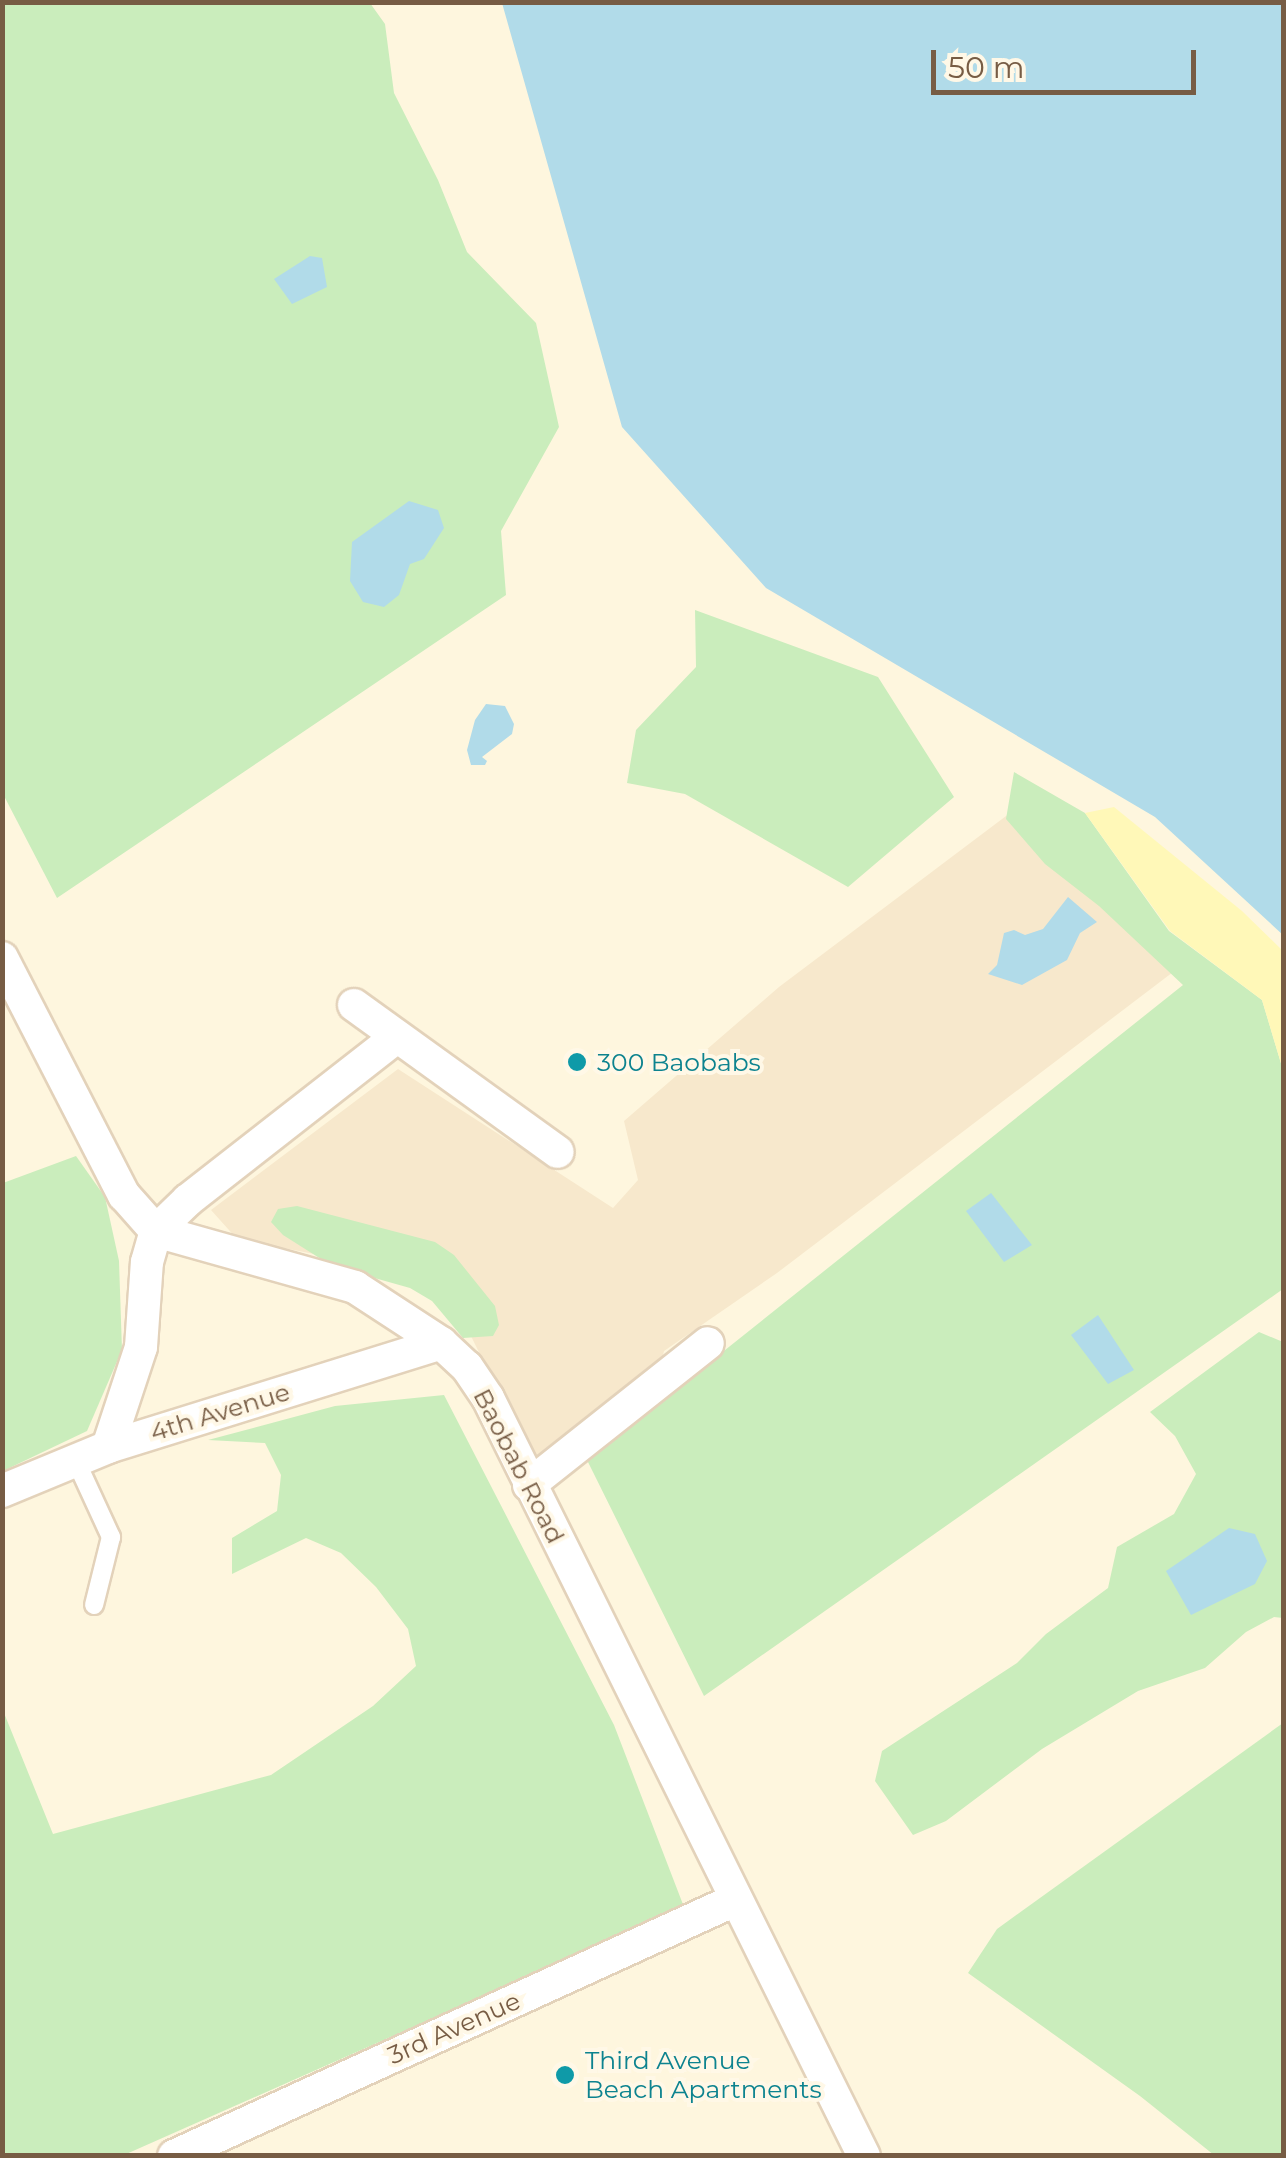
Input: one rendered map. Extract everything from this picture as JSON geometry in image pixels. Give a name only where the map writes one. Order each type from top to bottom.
[{"type":"street","points":[[2,958],[124,1195],[156,1231]]},
{"type":"street","points":[[354,1005],[558,1152]]},
{"type":"street","points":[[108,1447],[141,1347],[147,1262],[156,1231],[188,1200],[397,1037]]},
{"type":"street","name":"Baobab Road","points":[[156,1231],[355,1287],[442,1343],[467,1367],[488,1398],[864,2156]]},
{"type":"street","name":"4th Avenue","points":[[2,1491],[108,1447],[442,1343]]},
{"type":"street","points":[[529,1484],[708,1343]]},
{"type":"street","name":"3rd Avenue","points":[[174,2156],[735,1900]]},
{"type":"lane","points":[[76,1460],[111,1536],[94,1606]]},
{"type":"shaded area","points":[[1018,807],[1181,966],[777,1273],[664,1351],[659,1372],[538,1472],[469,1332],[417,1274],[237,1239],[211,1210],[398,1069],[613,1208],[638,1180],[624,1121],[779,987]]},
{"type":"green space","points":[[2,3],[370,3],[385,24],[394,93],[438,180],[467,252],[536,323],[559,427],[501,531],[506,595],[57,898],[3,794]]},
{"type":"green space","points":[[695,610],[878,677],[954,797],[848,887],[685,794],[627,783],[636,730],[696,667]]},
{"type":"green space","points":[[1014,772],[1085,813],[1169,931],[1262,1000],[1283,1070],[1283,1289],[704,1696],[587,1460],[1183,985],[1099,906],[1045,864],[1006,819]]},
{"type":"green space","points":[[76,1156],[105,1197],[119,1261],[122,1350],[87,1431],[3,1471],[3,1183]]},
{"type":"green space","points":[[297,1206],[435,1242],[454,1255],[495,1306],[499,1325],[493,1336],[463,1338],[432,1301],[410,1288],[332,1266],[283,1235],[271,1222],[278,1209]]},
{"type":"green space","points":[[1259,1332],[1283,1342],[1283,1618],[1274,1617],[1246,1632],[1205,1668],[1138,1691],[1042,1749],[946,1821],[913,1835],[875,1781],[882,1751],[1017,1663],[1046,1634],[1108,1588],[1117,1547],[1174,1514],[1196,1474],[1175,1436],[1150,1412]]},
{"type":"green space","points":[[444,1395],[614,1725],[684,1907],[124,2155],[3,2155],[2,1708],[53,1834],[271,1775],[373,1706],[416,1666],[408,1629],[376,1587],[341,1553],[306,1538],[232,1574],[232,1538],[277,1511],[281,1475],[265,1443],[208,1440],[335,1406]]},
{"type":"green space","points":[[1283,1723],[1283,2155],[1214,2155],[1140,2096],[968,1973],[997,1929]]},
{"type":"sand","points":[[1114,807],[1242,911],[1283,951],[1283,1070],[1262,1000],[1170,931],[1085,813]]},
{"type":"water","points":[[502,3],[1283,3],[1283,935],[1155,817],[766,588],[622,427]]},
{"type":"water","points":[[310,256],[322,258],[327,287],[292,304],[274,279]]},
{"type":"water","points":[[409,501],[438,510],[444,528],[424,559],[410,564],[399,595],[384,607],[363,602],[350,581],[352,542]]},
{"type":"water","points":[[486,704],[505,706],[514,724],[512,734],[482,757],[487,761],[485,765],[471,765],[467,750],[475,720]]},
{"type":"water","points":[[1068,897],[1097,922],[1080,933],[1067,960],[1022,985],[988,974],[997,965],[1004,933],[1014,930],[1025,935],[1043,929]]},
{"type":"water","points":[[991,1193],[1032,1245],[1004,1262],[966,1211]]},
{"type":"water","points":[[1098,1315],[1134,1370],[1108,1384],[1071,1335]]},
{"type":"water","points":[[1229,1528],[1255,1534],[1267,1561],[1255,1584],[1191,1615],[1166,1571]]},
{"type":"place","name":"300 Baobabs","points":[[577,1062]]},
{"type":"place","name":"Third Avenue Beach Apartments","points":[[565,2075]]}]
